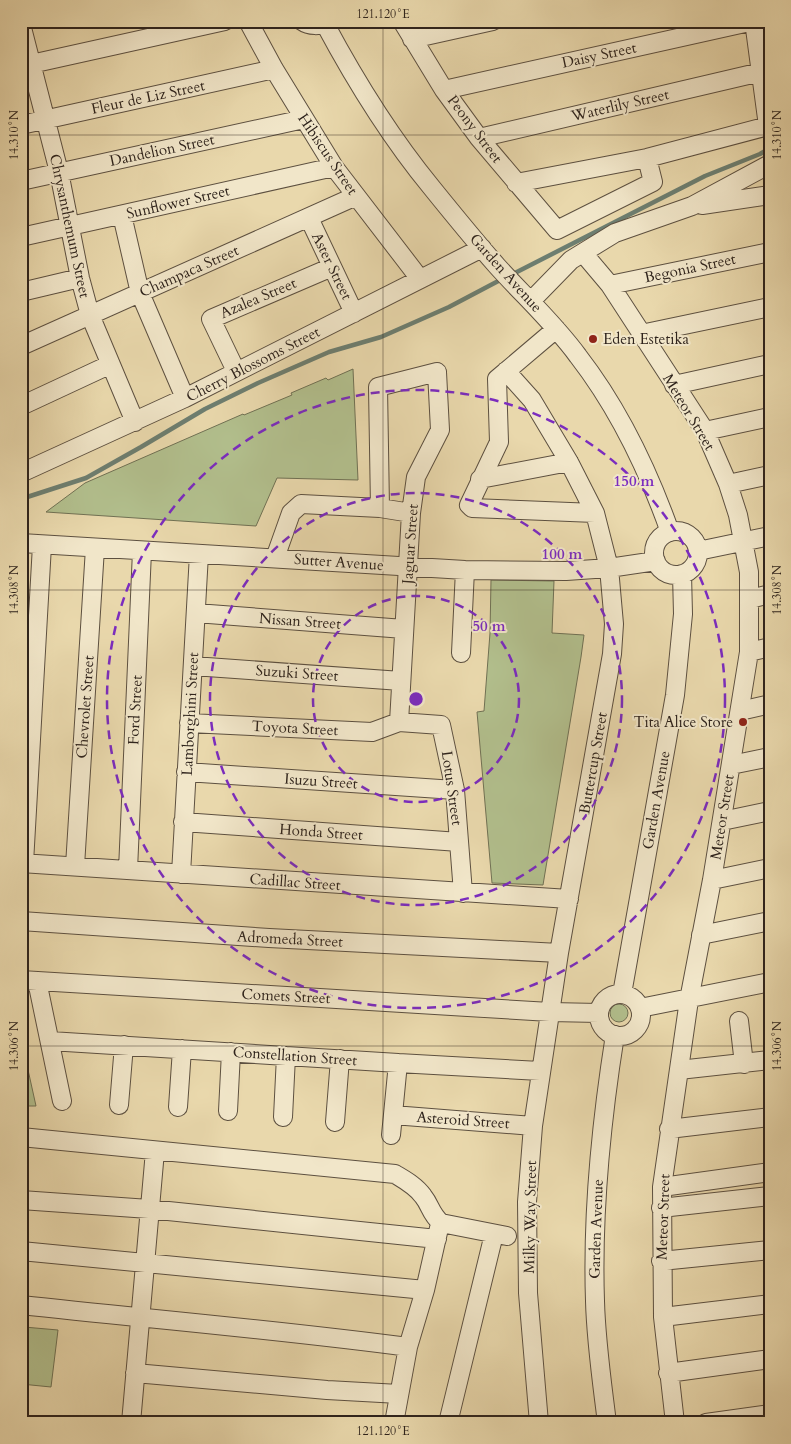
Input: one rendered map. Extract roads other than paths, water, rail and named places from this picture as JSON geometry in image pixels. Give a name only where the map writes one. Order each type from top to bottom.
[{"type":"street","points":[[26,65],[225,21]]},
{"type":"street","name":"Hibiscus Street","points":[[248,21],[274,70],[334,167],[420,279]]},
{"type":"street","points":[[302,21],[305,24],[315,26],[326,23]]},
{"type":"street","name":"Peony Street","points":[[402,21],[444,90],[479,138],[557,230],[653,182],[647,158]]},
{"type":"street","points":[[412,39],[493,21]]},
{"type":"street","points":[[516,183],[647,158],[768,126],[754,21]]},
{"type":"street","name":"Daisy Street","points":[[444,90],[754,21]]},
{"type":"street","name":"Garden Avenue","points":[[326,23],[355,79],[392,136],[431,187],[497,266],[531,301],[579,356],[620,420],[638,453],[670,532]]},
{"type":"street","name":"Chrysanthemum Street","points":[[21,24],[26,65],[46,119],[59,172],[80,278],[90,315],[135,422]]},
{"type":"street","name":"Fleur de Liz Street","points":[[21,125],[274,70]]},
{"type":"street","name":"Waterlily Street","points":[[479,138],[761,72]]},
{"type":"street","name":"Dandelion Street","points":[[21,181],[304,119]]},
{"type":"street","points":[[531,301],[572,260],[615,233],[692,206],[770,164]]},
{"type":"street","name":"Sunflower Street","points":[[21,237],[334,167]]},
{"type":"street","points":[[692,206],[762,196],[747,175]]},
{"type":"street","name":"Champaca Street","points":[[21,346],[356,196]]},
{"type":"street","points":[[122,215],[140,293],[184,398]]},
{"type":"street","name":"Aster Street","points":[[309,218],[354,313]]},
{"type":"street","name":"Cherry Blossoms Street","points":[[21,473],[135,422],[482,248]]},
{"type":"street","name":"Meteor Street","points":[[583,252],[610,285],[705,431],[728,484],[744,542],[749,572],[749,652],[712,880],[689,1000],[662,1188],[661,1262],[663,1317],[675,1423]]},
{"type":"street","name":"Begonia Street","points":[[610,285],[770,252]]},
{"type":"street","name":"Azalea Street","points":[[236,371],[211,319],[332,267]]},
{"type":"street","points":[[21,292],[80,278]]},
{"type":"street","points":[[641,334],[770,307]]},
{"type":"street","points":[[556,329],[497,379],[499,442],[469,505],[472,508],[595,514]]},
{"type":"street","points":[[674,385],[770,364]]},
{"type":"street","points":[[21,406],[110,365]]},
{"type":"street","name":"Buttercup Street","points":[[506,371],[532,400],[569,462],[595,514],[609,568],[614,624],[612,654],[550,1012]]},
{"type":"street","name":"Jaguar Street","points":[[380,508],[378,387],[437,372],[440,430],[416,477],[411,513],[399,722]]},
{"type":"street","points":[[705,431],[770,417]]},
{"type":"street","points":[[480,479],[569,462]]},
{"type":"street","points":[[728,484],[770,475]]},
{"type":"street","points":[[275,558],[291,513],[301,504],[380,508],[411,513]]},
{"type":"street","points":[[670,532],[680,532],[689,535],[695,542],[698,551],[698,559],[694,566],[682,574],[674,575],[666,572],[660,568],[656,561],[657,543],[662,536],[670,532]]},
{"type":"street","points":[[698,551],[770,536]]},
{"type":"street","name":"Sutter Avenue","points":[[21,543],[465,570],[566,571],[609,568],[656,561]]},
{"type":"street","points":[[23,863],[42,545]]},
{"type":"street","name":"Chevrolet Street","points":[[75,866],[95,548]]},
{"type":"street","name":"Ford Street","points":[[128,870],[142,551]]},
{"type":"street","name":"Lamborghini Street","points":[[180,874],[199,554]]},
{"type":"street","points":[[461,653],[465,570]]},
{"type":"street","name":"Garden Avenue","points":[[622,994],[675,695],[683,614],[682,574]]},
{"type":"street","points":[[750,599],[770,594]]},
{"type":"street","name":"Nissan Street","points":[[196,614],[404,629]]},
{"type":"street","points":[[749,652],[770,647]]},
{"type":"street","name":"Suzuki Street","points":[[193,666],[401,681]]},
{"type":"street","points":[[740,711],[770,704]]},
{"type":"street","name":"Toyota Street","points":[[189,723],[372,732],[399,722]]},
{"type":"street","name":"Lotus Street","points":[[399,722],[441,725],[455,790],[463,893]]},
{"type":"street","points":[[731,765],[770,757]]},
{"type":"street","name":"Isuzu Street","points":[[186,772],[455,790]]},
{"type":"street","points":[[722,821],[770,811]]},
{"type":"street","name":"Honda Street","points":[[183,822],[459,842]]},
{"type":"street","name":"Cadillac Street","points":[[23,863],[569,899]]},
{"type":"street","points":[[712,880],[770,868]]},
{"type":"street","name":"Adromeda Street","points":[[21,921],[269,938],[559,953]]},
{"type":"street","points":[[701,935],[770,921]]},
{"type":"street","points":[[29,981],[50,1041],[62,1101]]},
{"type":"street","name":"Comets Street","points":[[29,981],[550,1012],[599,1013]]},
{"type":"street","points":[[640,1008],[689,1000],[770,982]]},
{"type":"street","points":[[622,994],[633,999],[640,1008],[638,1025],[632,1032],[624,1035],[616,1035],[606,1031],[600,1023],[600,1006],[609,997],[622,994]]},
{"type":"street","name":"Milky Way Street","points":[[540,1423],[528,1293],[527,1202],[533,1126],[550,1012]]},
{"type":"street","points":[[739,1022],[744,1064]]},
{"type":"street","name":"Garden Avenue","points":[[607,1423],[595,1311],[594,1251],[601,1134],[616,1035]]},
{"type":"street","name":"Constellation Street","points":[[50,1041],[540,1071]]},
{"type":"street","points":[[119,1105],[124,1045]]},
{"type":"street","points":[[178,1107],[182,1049]]},
{"type":"street","points":[[228,1111],[231,1052]]},
{"type":"street","points":[[283,1117],[286,1056]]},
{"type":"street","points":[[336,1122],[340,1059]]},
{"type":"street","points":[[678,1070],[770,1060]]},
{"type":"street","points":[[391,1135],[398,1063]]},
{"type":"street","name":"Asteroid Street","points":[[393,1115],[533,1126]]},
{"type":"street","points":[[669,1129],[770,1117]]},
{"type":"street","points":[[21,1137],[154,1152],[395,1174],[411,1184],[423,1196],[439,1231],[425,1290],[408,1347],[394,1423]]},
{"type":"street","points":[[130,1423],[154,1152]]},
{"type":"street","points":[[662,1188],[770,1172]]},
{"type":"street","points":[[661,1208],[770,1196]]},
{"type":"street","points":[[21,1200],[500,1235],[448,1423]]},
{"type":"street","points":[[661,1262],[770,1250]]},
{"type":"street","points":[[21,1251],[425,1290]]},
{"type":"street","points":[[663,1317],[770,1304]]},
{"type":"street","points":[[21,1305],[334,1337],[408,1347]]},
{"type":"street","points":[[668,1374],[770,1359]]},
{"type":"street","points":[[135,1373],[327,1390],[399,1394]]},
{"type":"street","points":[[706,1423],[770,1414]]},
{"type":"waterway","points":[[511,275],[705,176],[760,154],[770,148]]},
{"type":"waterway","points":[[21,499],[86,478],[205,409],[258,383],[329,352],[381,337],[449,307],[504,278]]},
{"type":"place","name":"Eden Estetika","points":[[593,339]]},
{"type":"place","name":"Tita Alice Store","points":[[743,722]]}]
